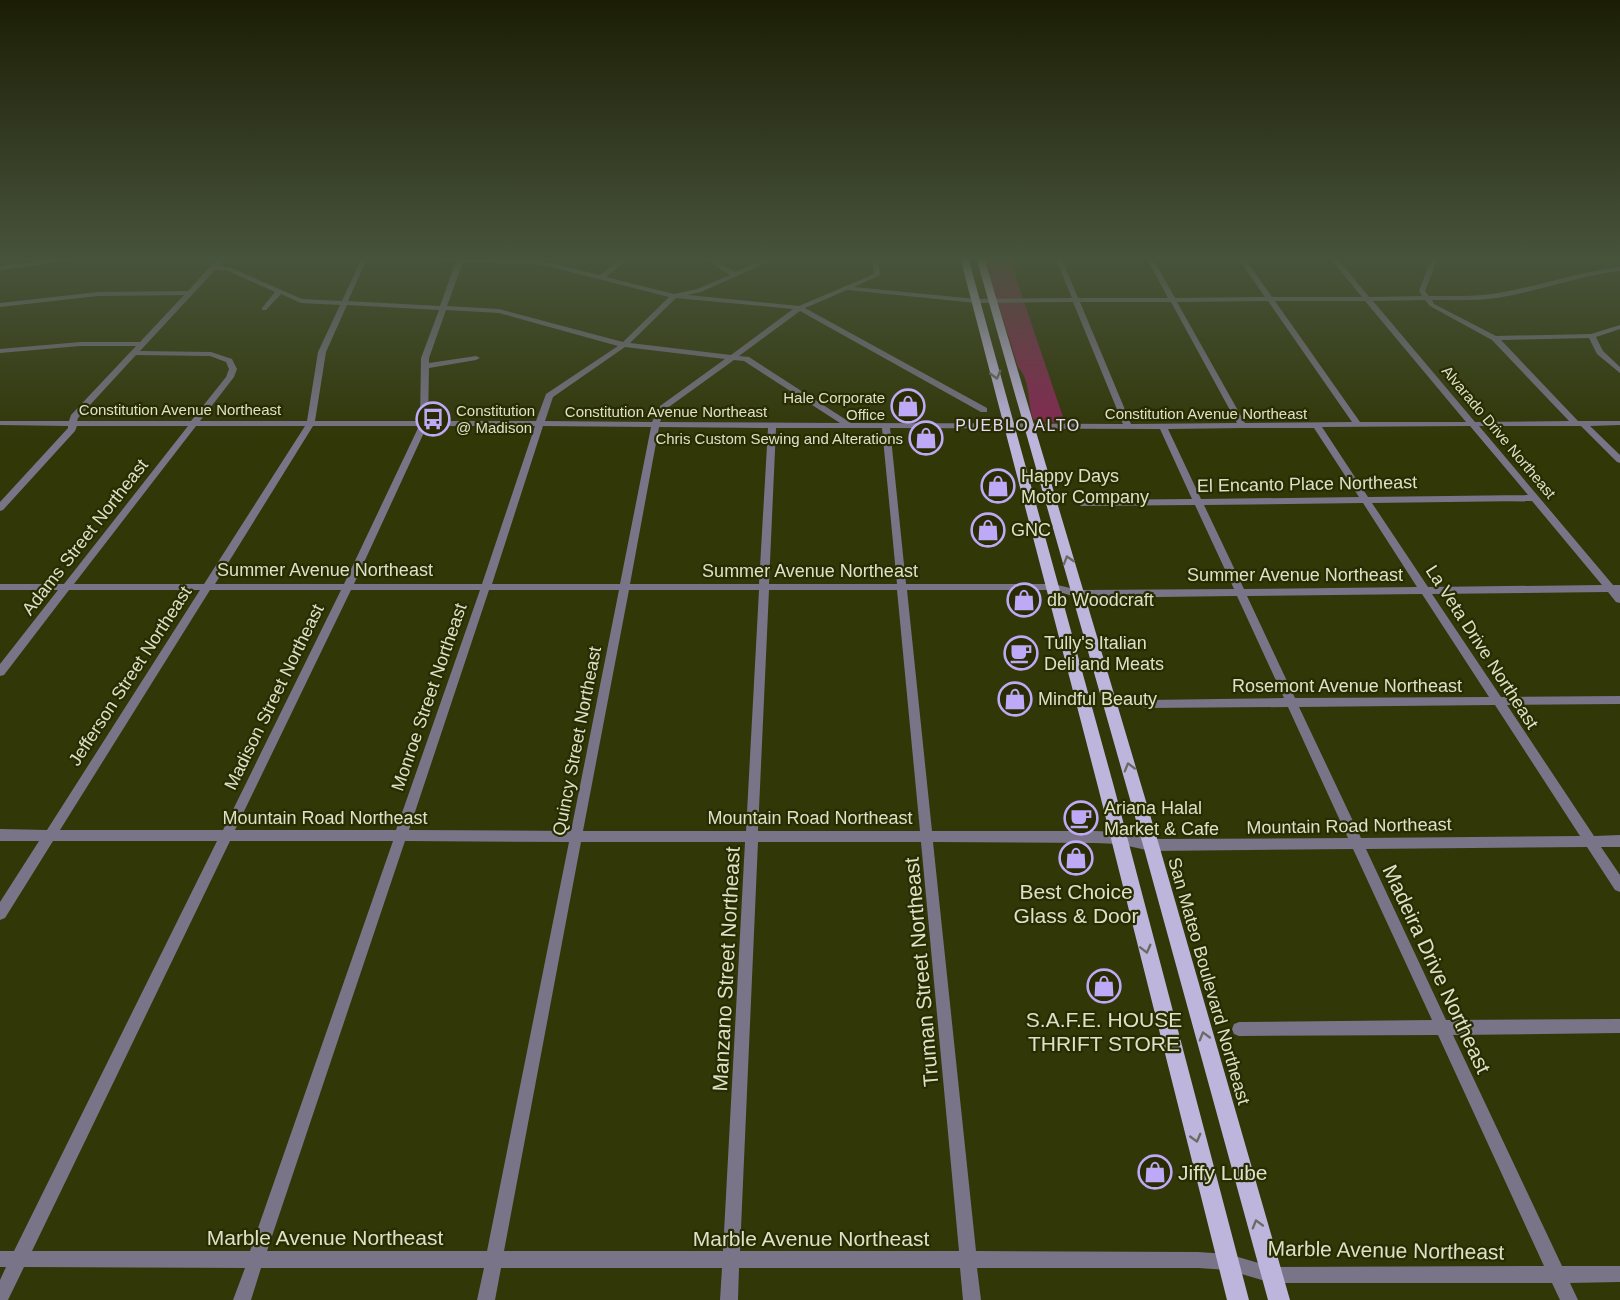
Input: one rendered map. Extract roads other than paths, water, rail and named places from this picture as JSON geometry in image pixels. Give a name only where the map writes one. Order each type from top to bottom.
[{"type":"main road","points":[[980,318],[1119,838],[1150,966],[1238,1300]]},
{"type":"main road","name":"San Mateo Boulevard Northeast","points":[[998,318],[1151,845],[1279,1300]]},
{"type":"street","points":[[1,507],[72,429],[74,417],[168,318]]},
{"type":"street","name":"Jefferson Street Northeast","points":[[0,914],[311,423],[322,352],[338,318]]},
{"type":"street","name":"Madison Street Northeast","points":[[0,1298],[348,587],[424,424],[424,366],[439,318]]},
{"type":"street","points":[[524,318],[624,345],[736,356],[750,360],[848,425]]},
{"type":"street","name":"Monroe Street Northeast","points":[[242,1300],[549,396],[624,345],[652,318]]},
{"type":"street","name":"Quincy Street Northeast","points":[[486,1300],[656,424],[663,408],[787,318]]},
{"type":"street","points":[[817,318],[984,410]]},
{"type":"street","points":[[1083,318],[1128,427]]},
{"type":"street","points":[[1182,318],[1243,426]]},
{"type":"street","points":[[1282,318],[1358,425]]},
{"type":"street","name":"Alvarado Drive Northeast","points":[[1382,318],[1533,498],[1616,588],[1620,598]]},
{"type":"street","points":[[1456,318],[1495,338],[1579,423],[1620,460]]},
{"type":"street","points":[[1495,338],[1592,336],[1620,327]]},
{"type":"street","points":[[1592,336],[1600,352],[1620,371]]},
{"type":"street","points":[[0,351],[80,344],[143,344]]},
{"type":"street","name":"Adams Street Northeast","points":[[0,672],[230,377],[232,369],[229,361],[211,354],[134,353]]},
{"type":"street","points":[[424,366],[476,358]]},
{"type":"street","name":"Constitution Avenue Northeast","points":[[0,423],[1128,427],[1620,423]]},
{"type":"street","name":"Manzano Street Northeast","points":[[729,1300],[772,425]]},
{"type":"street","name":"Truman Street Northeast","points":[[886,425],[900,580],[904,587],[972,1300]]},
{"type":"street","name":"La Veta Drive Northeast","points":[[1316,425],[1620,886]]},
{"type":"street","name":"Madeira Drive Northeast","points":[[1163,426],[1569,1300]]},
{"type":"street","name":"El Encanto Place Northeast","points":[[1081,503],[1533,498]]},
{"type":"street","name":"Summer Avenue Northeast","points":[[0,587],[1053,587],[1079,594],[1616,588]]},
{"type":"street","name":"Rosemont Avenue Northeast","points":[[1147,704],[1620,700]]},
{"type":"street","name":"Mountain Road Northeast","points":[[0,835],[928,836],[1119,838],[1151,845],[1620,841]]},
{"type":"street","points":[[1239,1029],[1620,1026]]},
{"type":"street","name":"Marble Avenue Northeast","points":[[0,1259],[1228,1262],[1272,1275],[1620,1274]]},
{"type":"place","name":"Hale Corporate Office","points":[[908,406]]},
{"type":"place","name":"Constitution @ Madison","points":[[433,419]]},
{"type":"place","name":"Chris Custom Sewing and Alterations","points":[[926,438]]},
{"type":"place","name":"Happy Days Motor Company","points":[[998,486]]},
{"type":"place","name":"GNC","points":[[988,530]]},
{"type":"place","name":"db Woodcraft","points":[[1024,600]]},
{"type":"place","name":"Tully's Italian Deli and Meats","points":[[1021,653]]},
{"type":"place","name":"Mindful Beauty","points":[[1015,699]]},
{"type":"place","name":"Ariana Halal Market & Cafe","points":[[1081,818]]},
{"type":"place","name":"Best Choice Glass & Door","points":[[1076,858]]},
{"type":"place","name":"S.A.F.E. HOUSE THRIFT STORE","points":[[1104,986]]},
{"type":"place","name":"Jiffy Lube","points":[[1155,1172]]},
{"type":"district","name":"PUEBLO ALTO","points":[[1018,425]]}]
